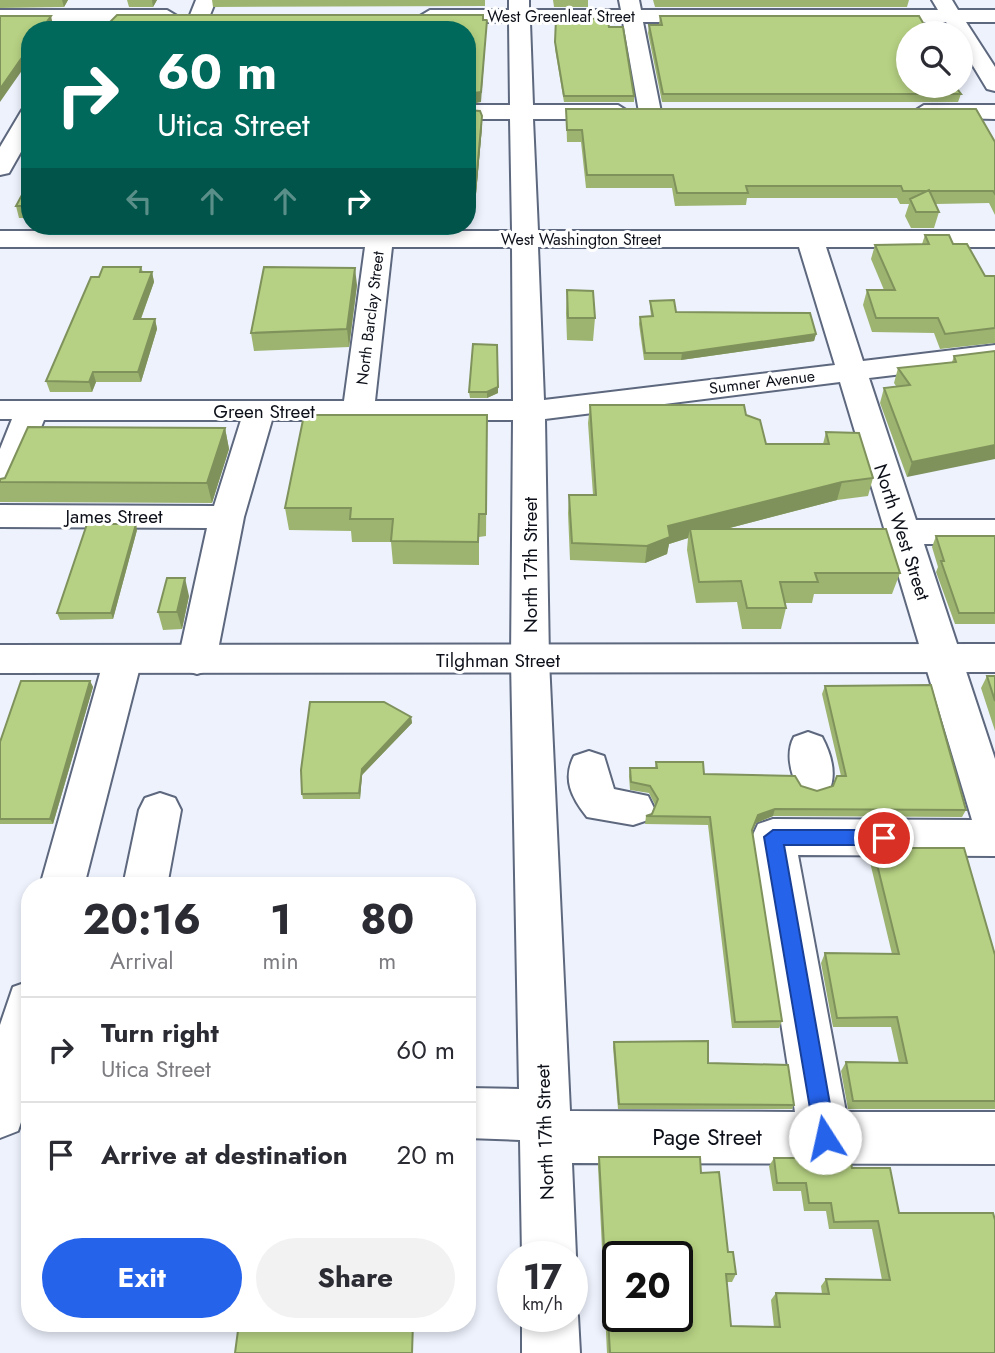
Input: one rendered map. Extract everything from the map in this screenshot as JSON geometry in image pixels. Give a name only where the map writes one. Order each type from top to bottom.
[{"type":"street","name":"West Greenleaf Street","points":[[407,16],[519,8],[947,8],[995,16]]},
{"type":"street","name":"North 17th Street","points":[[519,8],[529,411],[530,660],[549,1241]]},
{"type":"street","points":[[630,8],[650,112]]},
{"type":"street","points":[[947,8],[995,84]]},
{"type":"street","points":[[0,16],[227,16]]},
{"type":"street","points":[[476,112],[677,112]]},
{"type":"street","points":[[898,112],[995,112]]},
{"type":"street","points":[[0,168],[21,118]]},
{"type":"street","name":"West Washington Street","points":[[0,239],[61,235]]},
{"type":"street","name":"North Barclay Street","points":[[359,411],[381,235]]},
{"type":"street","name":"West Washington Street","points":[[442,235],[524,239],[995,239]]},
{"type":"street","name":"North West Street","points":[[810,239],[995,824]]},
{"type":"street","name":"Sumner Avenue","points":[[529,411],[995,354]]},
{"type":"street","name":"Green Street","points":[[0,410],[529,411]]},
{"type":"street","points":[[0,488],[32,410]]},
{"type":"street","points":[[197,660],[227,517],[259,411]]},
{"type":"street","name":"James Street","points":[[0,516],[227,517]]},
{"type":"street","points":[[902,532],[995,532]]},
{"type":"street","name":"Tilghman Street","points":[[0,659],[995,658]]},
{"type":"street","points":[[64,877],[123,659]]},
{"type":"street","points":[[589,768],[590,790],[602,805],[633,808]]},
{"type":"street","points":[[147,877],[159,810]]},
{"type":"street","points":[[825,1138],[773,837],[995,838]]},
{"type":"street","points":[[0,1113],[21,1036]]},
{"type":"street","name":"Page Street","points":[[476,1114],[545,1126],[825,1138],[995,1138]]},
{"type":"street","points":[[550,1332],[551,1353]]},
{"type":"building","points":[[117,15],[483,15],[483,20],[487,20],[481,92],[476,93],[476,21],[111,21]]},
{"type":"building","points":[[0,16],[51,16],[47,21],[21,21],[21,59],[0,89]]},
{"type":"building","points":[[660,16],[919,16],[922,21],[896,21],[896,94],[663,94],[649,25],[662,25]]},
{"type":"building","points":[[556,18],[591,18],[608,22],[609,27],[623,27],[634,96],[564,96],[555,42]]},
{"type":"building","points":[[566,109],[976,109],[995,142],[995,194],[993,191],[903,191],[901,186],[746,186],[748,193],[677,193],[673,175],[587,175],[582,130],[567,130]]},
{"type":"building","points":[[476,111],[480,111],[482,116],[476,183]]},
{"type":"building","points":[[929,190],[939,212],[916,212],[910,199]]},
{"type":"building","points":[[925,235],[949,235],[953,244],[967,244],[985,276],[995,276],[995,328],[945,334],[938,318],[876,318],[867,290],[895,290],[875,245],[929,244]]},
{"type":"building","points":[[103,267],[141,267],[140,272],[152,272],[134,319],[155,319],[138,372],[93,372],[89,382],[46,381],[91,277],[99,277]]},
{"type":"building","points":[[264,267],[355,268],[347,329],[251,333]]},
{"type":"building","points":[[567,290],[593,291],[595,318],[568,318]]},
{"type":"building","points":[[674,300],[676,312],[810,313],[816,334],[682,353],[645,353],[640,317],[653,316],[650,301]]},
{"type":"building","points":[[473,344],[497,345],[498,387],[487,392],[469,392]]},
{"type":"building","points":[[995,351],[995,445],[912,462],[884,388],[910,385],[898,368],[956,362],[954,356]]},
{"type":"building","points":[[590,405],[744,405],[746,415],[760,420],[766,444],[829,444],[826,432],[859,433],[873,478],[842,482],[668,526],[670,537],[647,546],[572,543],[569,495],[596,495]]},
{"type":"building","points":[[304,415],[487,415],[486,514],[479,514],[478,542],[391,541],[393,519],[350,519],[351,508],[285,508]]},
{"type":"building","points":[[28,427],[225,428],[207,483],[0,482],[0,479],[5,478]]},
{"type":"building","points":[[87,524],[136,524],[111,613],[57,613]]},
{"type":"building","points":[[690,529],[886,529],[900,573],[815,573],[818,582],[780,582],[786,608],[747,608],[741,581],[699,582]]},
{"type":"building","points":[[936,536],[995,536],[995,613],[959,613],[941,561],[944,561]]},
{"type":"building","points":[[167,578],[185,578],[177,612],[158,612]]},
{"type":"building","points":[[987,676],[995,676],[995,701]]},
{"type":"building","points":[[21,681],[90,681],[50,819],[0,819],[0,742]]},
{"type":"building","points":[[931,685],[966,810],[775,809],[758,815],[752,830],[782,1021],[735,1022],[710,817],[646,816],[652,814],[658,799],[650,786],[631,782],[630,768],[657,768],[656,762],[703,762],[704,774],[795,776],[801,786],[817,791],[833,786],[837,776],[846,776],[825,686]]},
{"type":"building","points":[[310,702],[384,702],[411,717],[362,769],[359,793],[302,794],[301,770]]},
{"type":"building","points":[[873,848],[964,848],[995,955],[995,1101],[853,1101],[846,1062],[907,1063],[897,1017],[837,1018],[825,953],[899,954]]},
{"type":"building","points":[[708,1041],[708,1063],[788,1065],[794,1105],[619,1104],[614,1042]]},
{"type":"building","points":[[599,1157],[700,1157],[701,1173],[719,1172],[728,1252],[733,1252],[736,1274],[726,1274],[731,1326],[780,1327],[776,1293],[829,1294],[826,1279],[890,1280],[878,1221],[834,1222],[831,1203],[809,1203],[806,1183],[777,1183],[774,1158],[850,1158],[852,1168],[890,1168],[899,1213],[993,1213],[995,1353],[610,1353],[609,1332],[693,1332],[693,1241],[604,1241]]},
{"type":"building","points":[[238,1332],[413,1332],[412,1353],[235,1353]]},
{"type":"route","points":[[825,1138],[773,837],[884,838]]}]
